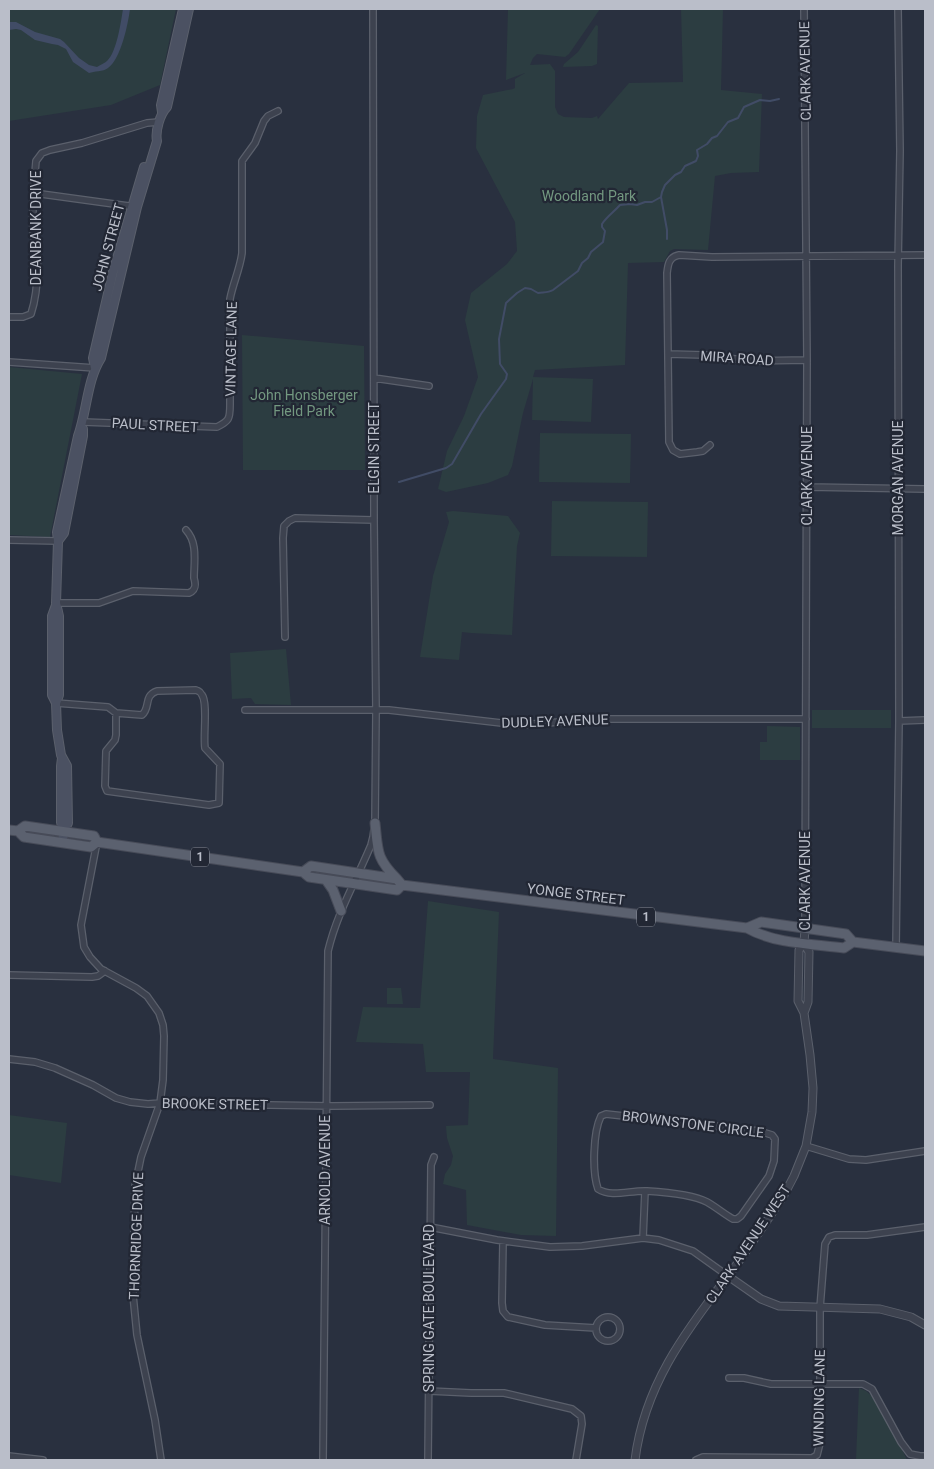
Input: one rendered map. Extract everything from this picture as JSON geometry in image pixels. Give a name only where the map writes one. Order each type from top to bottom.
[{"type":"main road","name":"JOHN STREET","points":[[63,843],[63,832],[68,824],[67,766],[62,758],[57,730],[56,703],[59,695],[59,616],[56,603],[58,541],[64,533],[94,368],[101,358],[134,207],[157,141],[156,136],[162,112],[161,105],[183,9]]},
{"type":"main road","name":"JOHN STREET","points":[[162,112],[167,107],[189,9]]},
{"type":"main road","points":[[375,823],[378,851],[382,862],[400,882]]},
{"type":"main road","name":"YONGE STREET","points":[[13,830],[25,826],[94,836],[97,842]]},
{"type":"main road","name":"YONGE STREET","points":[[13,830],[24,837],[91,847],[97,842],[303,872],[309,877],[397,890],[400,882]]},
{"type":"main road","name":"YONGE STREET","points":[[303,872],[311,866],[400,882],[747,928],[759,935],[792,942],[844,948],[853,942],[925,951]]},
{"type":"main road","points":[[326,880],[333,890],[341,911]]},
{"type":"main road","name":"YONGE STREET","points":[[747,928],[761,922],[846,934],[853,942]]},
{"type":"street","name":"ELGIN STREET","points":[[353,884],[374,838],[375,823],[373,9]]},
{"type":"street","name":"CLARK AVENUE","points":[[804,9],[807,256],[804,943]]},
{"type":"street","name":"MORGAN AVENUE","points":[[896,947],[899,721],[898,255],[900,151],[898,9]]},
{"type":"street","name":"VINTAGE LANE","points":[[226,422],[230,415],[230,299],[232,287],[241,264],[242,253],[242,161],[255,143],[264,121],[278,110]]},
{"type":"street","name":"DEANBANK DRIVE","points":[[9,317],[31,314],[34,306],[37,252],[33,233],[34,193],[36,161],[42,153],[147,123],[160,122]]},
{"type":"street","points":[[34,193],[134,207]]},
{"type":"street","points":[[710,445],[703,451],[680,454],[670,446],[667,273],[669,261],[673,256],[925,255]]},
{"type":"street","name":"MIRA ROAD","points":[[668,354],[705,355],[750,361],[807,360]]},
{"type":"street","points":[[9,362],[94,368]]},
{"type":"street","points":[[374,378],[429,386]]},
{"type":"street","name":"PAUL STREET","points":[[83,422],[217,427],[226,422]]},
{"type":"street","points":[[807,487],[925,489]]},
{"type":"street","points":[[285,637],[284,526],[295,518],[374,520]]},
{"type":"street","points":[[56,603],[99,603],[133,591],[189,593],[193,591],[196,583],[194,578],[194,542],[186,530]]},
{"type":"street","points":[[9,540],[58,541]]},
{"type":"street","points":[[56,703],[108,707],[116,713],[142,715],[146,710],[148,698],[157,691],[196,690],[202,693],[205,701],[205,748],[220,764],[219,803],[209,806],[107,791],[105,786],[106,751],[115,740],[116,713]]},
{"type":"street","name":"DUDLEY AVENUE","points":[[245,710],[389,710],[518,725],[602,719],[806,719]]},
{"type":"street","points":[[899,721],[925,720]]},
{"type":"street","name":"THORNRIDGE DRIVE","points":[[97,842],[83,915],[82,934],[84,947],[90,957],[105,971],[147,996],[159,1014],[163,1025],[163,1080],[160,1103],[137,1172],[135,1186],[133,1295],[136,1328],[155,1420],[161,1460]]},
{"type":"street","name":"ARNOLD AVENUE","points":[[324,1460],[328,951],[334,927],[353,884]]},
{"type":"street","name":"CLARK AVENUE WEST","points":[[635,1460],[638,1439],[648,1404],[657,1382],[676,1348],[784,1195],[806,1146],[812,1112],[813,1088],[804,1013],[798,1001],[799,950],[804,943]]},
{"type":"street","points":[[9,975],[92,977],[98,976],[105,971]]},
{"type":"street","name":"BROOKE STREET","points":[[9,1059],[35,1062],[55,1068],[93,1085],[116,1098],[148,1104],[430,1105]]},
{"type":"street","name":"BROWNSTONE CIRCLE","points":[[606,1114],[628,1116],[759,1131],[772,1135],[775,1139],[774,1162],[769,1176],[737,1219],[733,1219],[706,1201],[645,1190],[613,1193],[598,1189],[595,1177],[595,1150],[598,1122],[601,1116],[606,1114]]},
{"type":"street","points":[[806,1146],[857,1160],[925,1151]]},
{"type":"street","name":"SPRING GATE BOULEVARD","points":[[428,1460],[431,1165],[434,1157]]},
{"type":"street","points":[[643,1238],[645,1190]]},
{"type":"street","points":[[430,1227],[503,1241],[550,1247],[582,1246],[643,1238],[666,1241],[693,1251],[761,1299],[770,1303],[790,1307],[880,1309],[911,1317],[925,1325]]},
{"type":"street","name":"WINDING LANE","points":[[696,1460],[703,1457],[812,1458],[817,1454],[820,1443],[820,1308],[824,1244],[829,1237],[835,1235],[867,1235],[925,1227]]},
{"type":"street","points":[[503,1241],[502,1303],[503,1311],[508,1317],[545,1325],[596,1328]]},
{"type":"street","points":[[610,1318],[614,1319],[619,1325],[619,1332],[611,1340],[604,1340],[598,1335],[596,1328],[599,1321],[610,1318]]},
{"type":"street","points":[[729,1378],[744,1378],[771,1384],[860,1384],[872,1389],[901,1442],[910,1454],[925,1456]]},
{"type":"street","points":[[429,1390],[504,1393],[572,1409],[581,1416],[582,1424],[576,1460]]},
{"type":"street","points":[[9,1456],[42,1460]]},
{"type":"green space","points":[[9,9],[176,9],[160,85],[111,105],[9,121]]},
{"type":"green space","name":"Woodland Park","points":[[508,9],[600,9],[569,54],[565,57],[537,54],[530,65],[550,64],[555,71],[555,107],[558,114],[564,117],[592,118],[597,116],[598,119],[629,83],[683,82],[681,9],[723,9],[721,90],[762,94],[759,172],[731,173],[715,176],[708,250],[674,249],[670,251],[664,262],[628,263],[625,365],[535,370],[533,377],[593,379],[591,422],[532,420],[533,379],[523,413],[512,466],[508,475],[488,483],[446,492],[438,489],[447,451],[464,416],[478,377],[465,320],[471,293],[507,264],[517,251],[515,222],[476,148],[477,116],[483,95],[515,88],[515,79],[525,73],[506,80]]},
{"type":"green space","points":[[596,25],[598,26],[597,64],[592,66],[563,67],[578,52]]},
{"type":"green space","name":"John Honsberger Field Park","points":[[242,335],[364,346],[365,470],[243,470]]},
{"type":"green space","points":[[9,367],[82,374],[50,537],[9,535]]},
{"type":"green space","points":[[540,433],[631,434],[630,483],[539,482]]},
{"type":"green space","points":[[552,501],[648,502],[647,557],[551,556]]},
{"type":"green space","points":[[446,512],[508,516],[520,533],[517,546],[512,635],[462,632],[459,660],[420,657],[433,576],[449,522]]},
{"type":"green space","points":[[286,649],[291,705],[255,704],[251,698],[232,699],[230,653]]},
{"type":"green space","points":[[812,710],[891,710],[891,728],[812,728]]},
{"type":"green space","points":[[767,726],[800,727],[800,760],[760,760],[760,742],[767,742]]},
{"type":"green space","points":[[428,901],[499,912],[493,1059],[558,1068],[556,1236],[521,1235],[467,1225],[466,1190],[443,1184],[453,1156],[447,1138],[446,1126],[468,1125],[470,1072],[426,1072],[423,1044],[356,1042],[363,1007],[420,1008]]},
{"type":"green space","points":[[387,988],[401,988],[403,1004],[387,1004]]},
{"type":"green space","points":[[9,1115],[67,1123],[61,1183],[9,1175]]},
{"type":"green space","points":[[859,1388],[872,1396],[907,1460],[856,1460]]},
{"type":"water","points":[[123,9],[130,9],[126,32],[120,49],[113,63],[101,71],[89,73],[73,62],[66,49],[58,45],[35,40],[21,30],[9,30],[9,22],[16,22],[35,32],[60,39],[79,58],[89,65],[97,67],[107,61],[113,51]]},
{"type":"waterway","points":[[667,239],[661,197],[665,185],[681,172],[685,166],[696,161],[698,156],[697,150],[717,136],[728,122],[738,118],[744,107],[760,100],[770,101],[779,99]]},
{"type":"waterway","points":[[399,482],[446,468],[452,464],[481,414],[506,379],[507,374],[500,364],[499,339],[506,303],[525,288],[538,293],[551,291],[578,271],[591,252],[603,242],[605,231],[602,224],[620,205],[637,205],[652,202],[661,197]]}]
